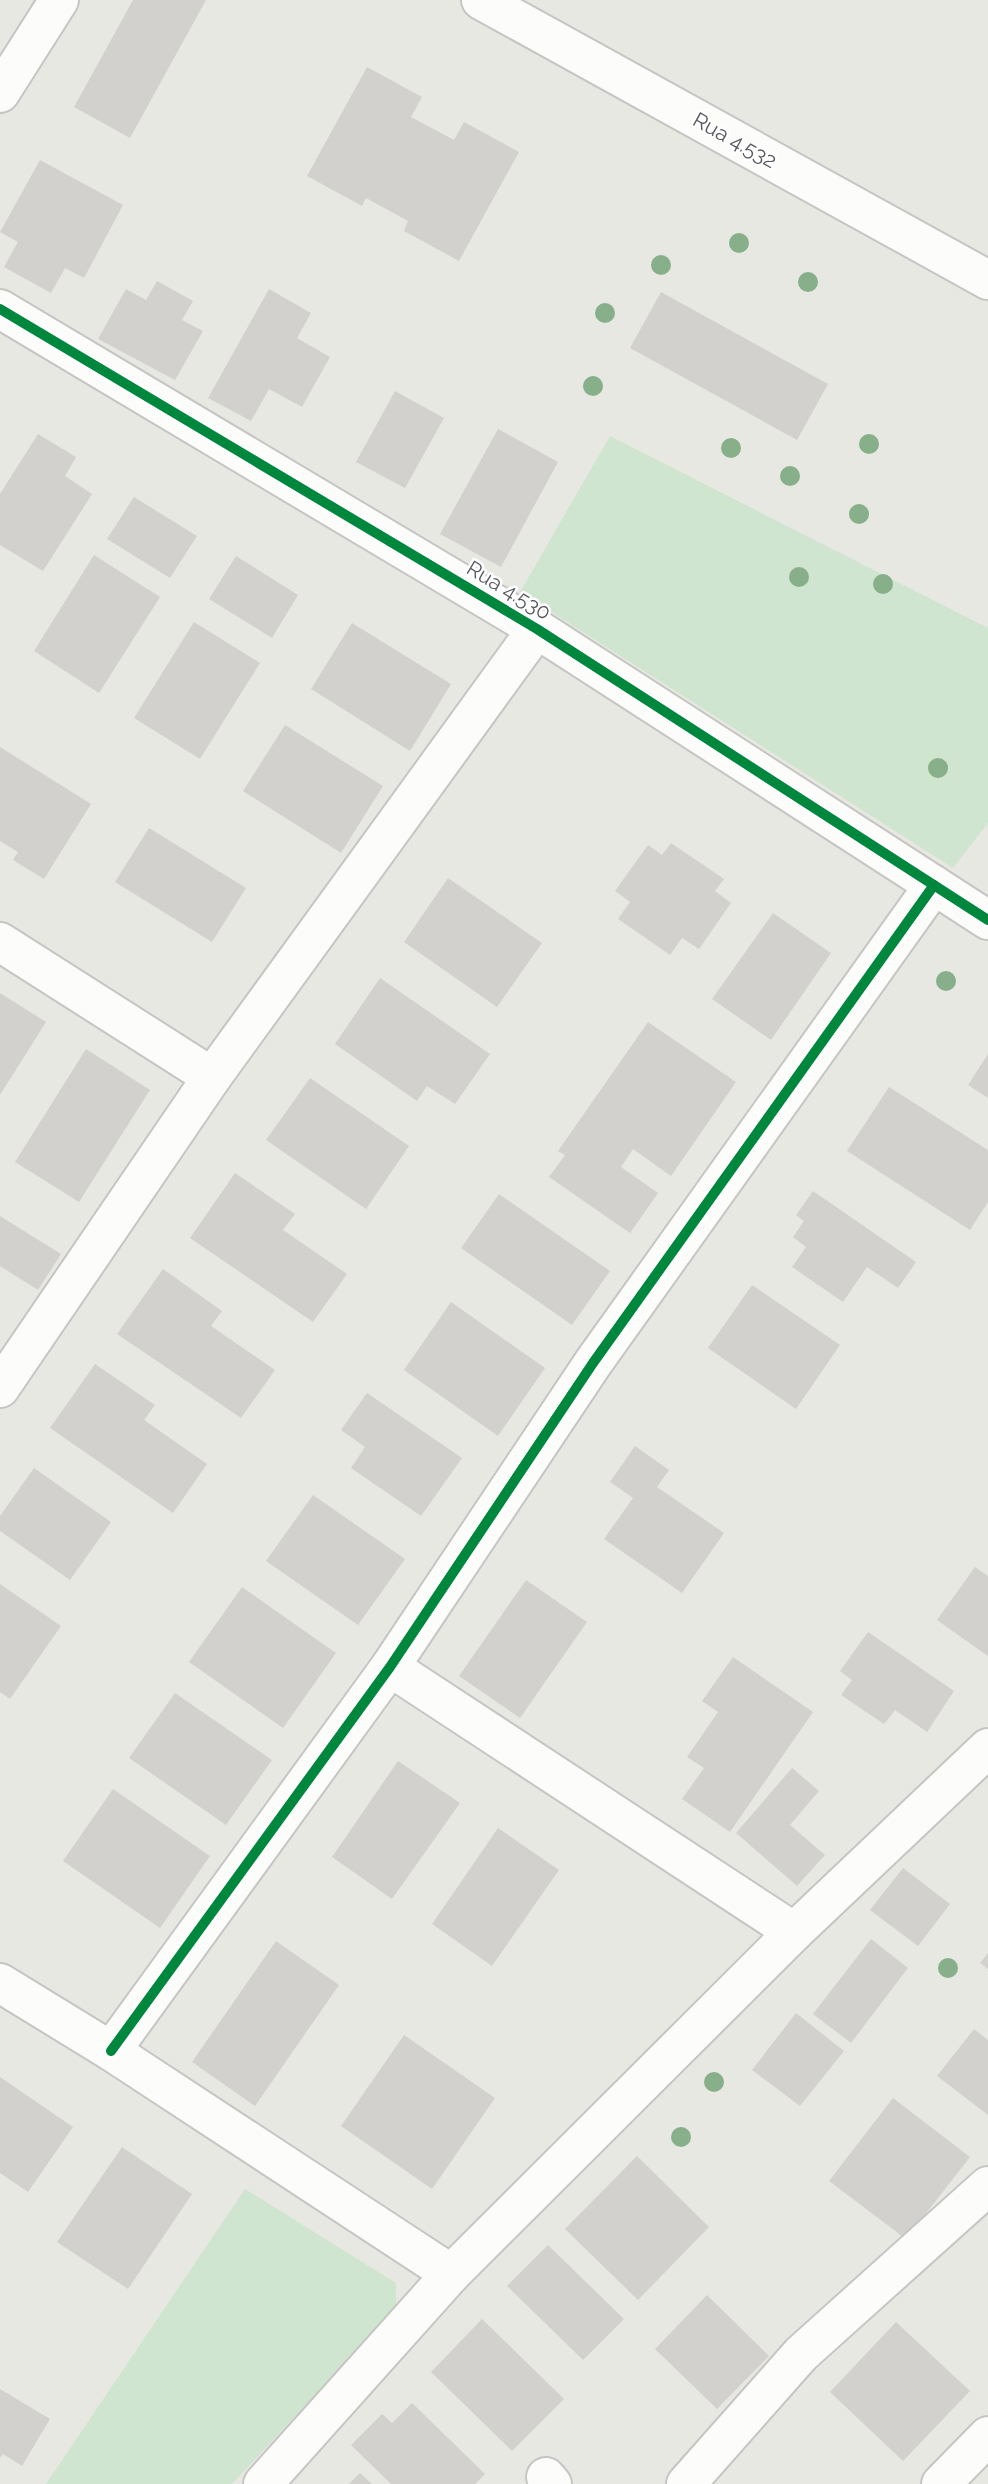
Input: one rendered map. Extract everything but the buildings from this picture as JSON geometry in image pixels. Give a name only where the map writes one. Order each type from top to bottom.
[{"type":"street","points":[[0,93],[58,0]]},
{"type":"street","name":"Rua 4.532","points":[[481,0],[988,280]]},
{"type":"street","name":"Rua 4.530","points":[[0,309],[537,629],[988,919]]},
{"type":"street","points":[[0,1388],[212,1077],[537,629]]},
{"type":"street","points":[[111,2051],[390,1667],[593,1363],[934,885]]},
{"type":"street","points":[[0,942],[212,1077]]},
{"type":"street","points":[[390,1667],[794,1932]]},
{"type":"street","points":[[263,2484],[451,2274],[794,1932],[988,1748]]},
{"type":"street","points":[[0,1983],[111,2051],[451,2274]]},
{"type":"street","points":[[686,2484],[801,2354],[988,2186]]},
{"type":"street","points":[[941,2484],[988,2437]]},
{"type":"green space","points":[[610,436],[988,628],[988,823],[953,868],[520,592]]},
{"type":"green space","points":[[245,2189],[396,2283],[396,2308],[232,2484],[46,2484]]},
{"type":"cycle path","points":[[0,309],[537,629],[988,920]]},
{"type":"cycle path","points":[[111,2051],[390,1667],[593,1363],[934,885]]}]
